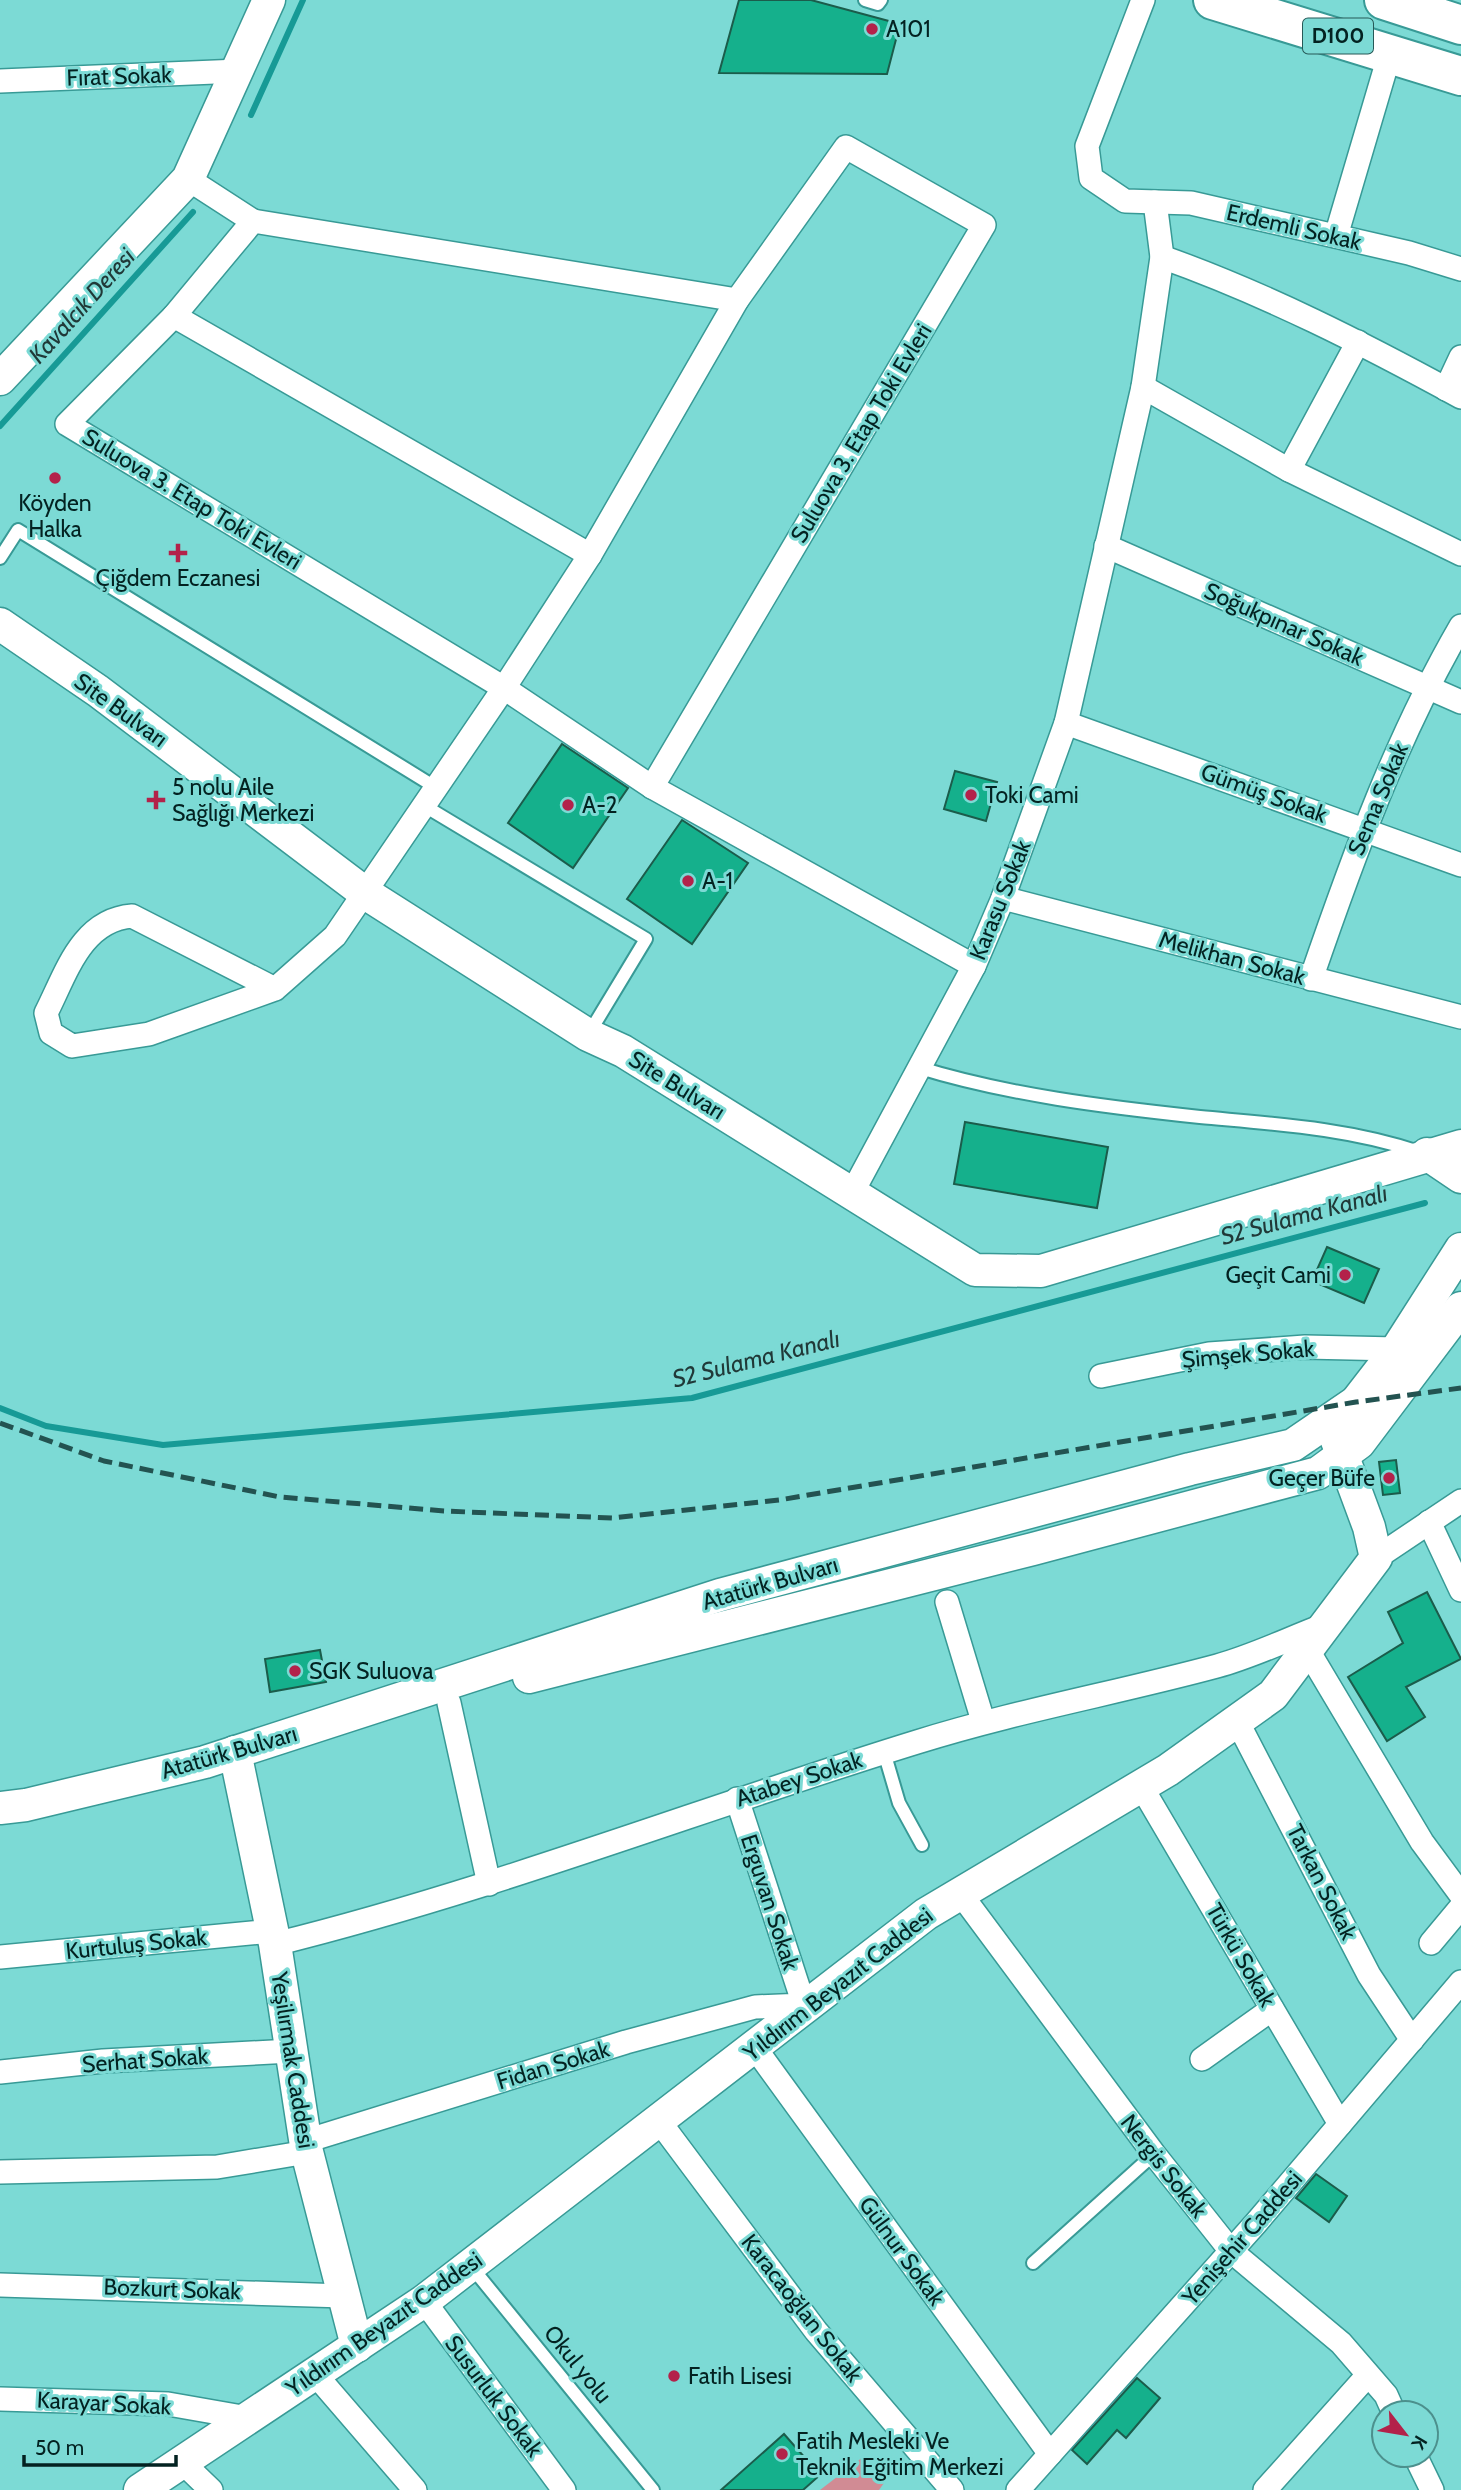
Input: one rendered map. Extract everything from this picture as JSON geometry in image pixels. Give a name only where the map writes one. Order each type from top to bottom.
[{"type":"highway","name":"D100","points":[[1213,0],[1461,76]]},
{"type":"highway","name":"D100","points":[[1384,0],[1461,25]]},
{"type":"street","points":[[0,379],[188,179],[239,71],[268,0]]},
{"type":"street","name":"Erdemli Sokak","points":[[1143,0],[1087,146],[1091,178],[1125,201],[1191,203],[1336,236],[1461,269]]},
{"type":"street","points":[[1336,236],[1390,53]]},
{"type":"street","name":"Fırat Sokak","points":[[0,81],[239,71]]},
{"type":"street","name":"Suluova 3. Etap Toki Evleri","points":[[253,221],[174,316],[67,424],[504,688],[652,787],[984,225],[846,147],[737,300],[590,555],[504,688],[335,936],[275,989],[149,1034],[72,1046],[55,1037],[46,1020],[46,1013],[86,939],[103,924],[122,917],[132,916],[275,989]]},
{"type":"street","points":[[188,179],[253,221],[737,300]]},
{"type":"street","name":"Karasu Sokak","points":[[852,1193],[917,1067],[974,966],[1003,898],[1066,723],[1143,387],[1162,257],[1155,202]]},
{"type":"street","points":[[1162,257],[1221,278],[1357,342],[1454,393],[1461,357]]},
{"type":"street","points":[[174,316],[590,555]]},
{"type":"street","points":[[1290,470],[1357,342]]},
{"type":"street","points":[[1143,387],[1290,470],[1461,554]]},
{"type":"street","name":"Soğukpınar Sokak","points":[[1106,546],[1461,702]]},
{"type":"street","name":"Site Bulvarı","points":[[0,624],[98,691],[365,893],[588,1035],[624,1051],[975,1270],[1041,1271],[1461,1146]]},
{"type":"street","name":"Sema Sokak","points":[[1311,979],[1363,828],[1427,686],[1461,626]]},
{"type":"street","name":"Gümüş Sokak","points":[[1066,723],[1461,865]]},
{"type":"street","points":[[652,787],[974,966]]},
{"type":"street","name":"Melikhan Sokak","points":[[1003,898],[1461,1017]]},
{"type":"street","points":[[1427,1154],[1461,1177]]},
{"type":"street","name":"Atatürk Bulvarı","points":[[0,1808],[238,1762],[449,1703],[525,1678],[1318,1472],[1359,1443],[1411,1353],[1461,1249]]},
{"type":"street","name":"Atatürk Bulvarı","points":[[0,1828],[202,1784],[238,1762],[720,1595],[1177,1473],[1293,1445],[1356,1402],[1461,1308]]},
{"type":"street","name":"Şimşek Sokak","points":[[1101,1376],[1209,1354],[1305,1347],[1411,1353]]},
{"type":"street","points":[[1411,1353],[1461,1348]]},
{"type":"street","points":[[1356,1402],[1336,1438],[1369,1527],[1376,1558],[1461,1501]]},
{"type":"street","points":[[1429,1522],[1461,1590]]},
{"type":"street","name":"Yıldırım Beyazıt Caddesi","points":[[140,2490],[424,2301],[755,2048],[804,2005],[926,1914],[1142,1786],[1273,1695],[1376,1558]]},
{"type":"street","points":[[947,1602],[983,1721]]},
{"type":"street","name":"Atabey Sokak","points":[[273,1937],[378,1919],[737,1799],[983,1721],[1220,1665],[1326,1624]]},
{"type":"street","points":[[1307,1649],[1422,1842],[1461,1895]]},
{"type":"street","points":[[449,1703],[489,1884]]},
{"type":"street","name":"Tarkan Sokak","points":[[1237,1721],[1279,1797],[1369,1975],[1412,2040]]},
{"type":"street","name":"Yeşilırmak Caddesi","points":[[238,1762],[273,1937],[307,2146],[357,2346]]},
{"type":"street","name":"Türkü Sokak","points":[[1142,1786],[1340,2124]]},
{"type":"street","name":"Erguvan Sokak","points":[[737,1799],[804,2005]]},
{"type":"street","name":"Nergis Sokak","points":[[960,1893],[1154,2154],[1231,2251],[1341,2343],[1388,2399]]},
{"type":"street","points":[[1431,1943],[1461,1907]]},
{"type":"street","name":"Kurtuluş Sokak","points":[[0,1957],[273,1937]]},
{"type":"street","name":"Yenişehir Caddesi","points":[[1018,2490],[1231,2251],[1461,1982]]},
{"type":"street","name":"Fidan Sokak","points":[[0,2172],[216,2167],[307,2146],[639,2038],[755,2007],[804,2005]]},
{"type":"street","points":[[1202,2059],[1272,2009]]},
{"type":"street","name":"Gülnur Sokak","points":[[755,2048],[1050,2454]]},
{"type":"street","name":"Serhat Sokak","points":[[0,2072],[103,2061],[291,2051]]},
{"type":"street","name":"Karacaoğlan Sokak","points":[[659,2121],[816,2331],[952,2490]]},
{"type":"street","name":"Bozkurt Sokak","points":[[0,2285],[344,2296]]},
{"type":"street","name":"Susurluk Sokak","points":[[424,2301],[564,2490]]},
{"type":"street","points":[[315,2374],[415,2490]]},
{"type":"street","points":[[1265,2490],[1368,2375]]},
{"type":"street","name":"Karayar Sokak","points":[[0,2399],[168,2404],[248,2418]]},
{"type":"street","points":[[183,2462],[211,2490]]},
{"type":"street","points":[[1422,2469],[1432,2490]]},
{"type":"lane","points":[[865,0],[878,4],[881,0]]},
{"type":"lane","points":[[0,558],[18,530],[646,939],[588,1035]]},
{"type":"lane","points":[[917,1067],[965,1082],[1160,1113],[1348,1132],[1427,1154]]},
{"type":"lane","points":[[884,1752],[899,1803],[922,1845]]},
{"type":"lane","points":[[1033,2263],[1154,2154]]},
{"type":"lane","name":"Okul yolu","points":[[470,2265],[653,2490]]},
{"type":"shaded area","points":[[863,2457],[884,2483],[879,2490],[820,2490]]},
{"type":"building","points":[[739,0],[811,0],[900,24],[887,74],[719,73]]},
{"type":"building","name":"A-2","points":[[562,744],[628,788],[573,868],[508,823]]},
{"type":"building","name":"Toki Cami","points":[[955,771],[997,782],[986,821],[944,809]]},
{"type":"building","name":"A-1","points":[[682,820],[748,863],[692,944],[627,899]]},
{"type":"building","points":[[965,1122],[1108,1147],[1097,1208],[954,1184]]},
{"type":"building","name":"Geçit Cami","points":[[1327,1247],[1379,1269],[1364,1303],[1312,1281]]},
{"type":"building","name":"Geçer Büfe","points":[[1396,1460],[1400,1493],[1383,1495],[1379,1462]]},
{"type":"building","points":[[1427,1592],[1461,1659],[1406,1687],[1425,1717],[1387,1741],[1348,1677],[1403,1643],[1388,1612]]},
{"type":"building","name":"SGK Suluova","points":[[320,1650],[326,1682],[270,1692],[265,1659]]},
{"type":"building","points":[[1316,2174],[1347,2196],[1329,2222],[1296,2198]]},
{"type":"building","points":[[1137,2378],[1160,2398],[1126,2438],[1117,2430],[1087,2464],[1072,2450]]},
{"type":"building","name":"Fatih Mesleki Ve Teknik Eğitim Merkezi","points":[[784,2434],[820,2475],[803,2490],[721,2490]]},
{"type":"waterway","name":"Kavalcık Deresi","points":[[251,115],[303,0]]},
{"type":"waterway","name":"Kavalcık Deresi","points":[[0,426],[193,212]]},
{"type":"waterway","name":"S2 Sulama Kanalı","points":[[0,1408],[46,1426],[163,1445],[692,1398],[1425,1203]]},
{"type":"railway","points":[[0,1423],[104,1461],[280,1497],[444,1511],[612,1518],[779,1500],[1356,1402],[1461,1388]]},
{"type":"place","name":"A101","points":[[872,29]]},
{"type":"place","name":"Köyden Halka","points":[[55,478]]},
{"type":"place","name":"Çiğdem Eczanesi","points":[[178,553]]},
{"type":"place","name":"Toki Cami","points":[[971,795]]},
{"type":"place","name":"5 nolu Aile Sağlığı Merkezi","points":[[156,800]]},
{"type":"place","name":"A-2","points":[[568,805]]},
{"type":"place","name":"A-1","points":[[688,881]]},
{"type":"place","name":"Geçit Cami","points":[[1345,1275]]},
{"type":"place","name":"Geçer Büfe","points":[[1389,1478]]},
{"type":"place","name":"SGK Suluova","points":[[295,1671]]},
{"type":"place","name":"Fatih Lisesi","points":[[674,2376]]},
{"type":"place","name":"Fatih Mesleki Ve Teknik Eğitim Merkezi","points":[[782,2454]]}]
